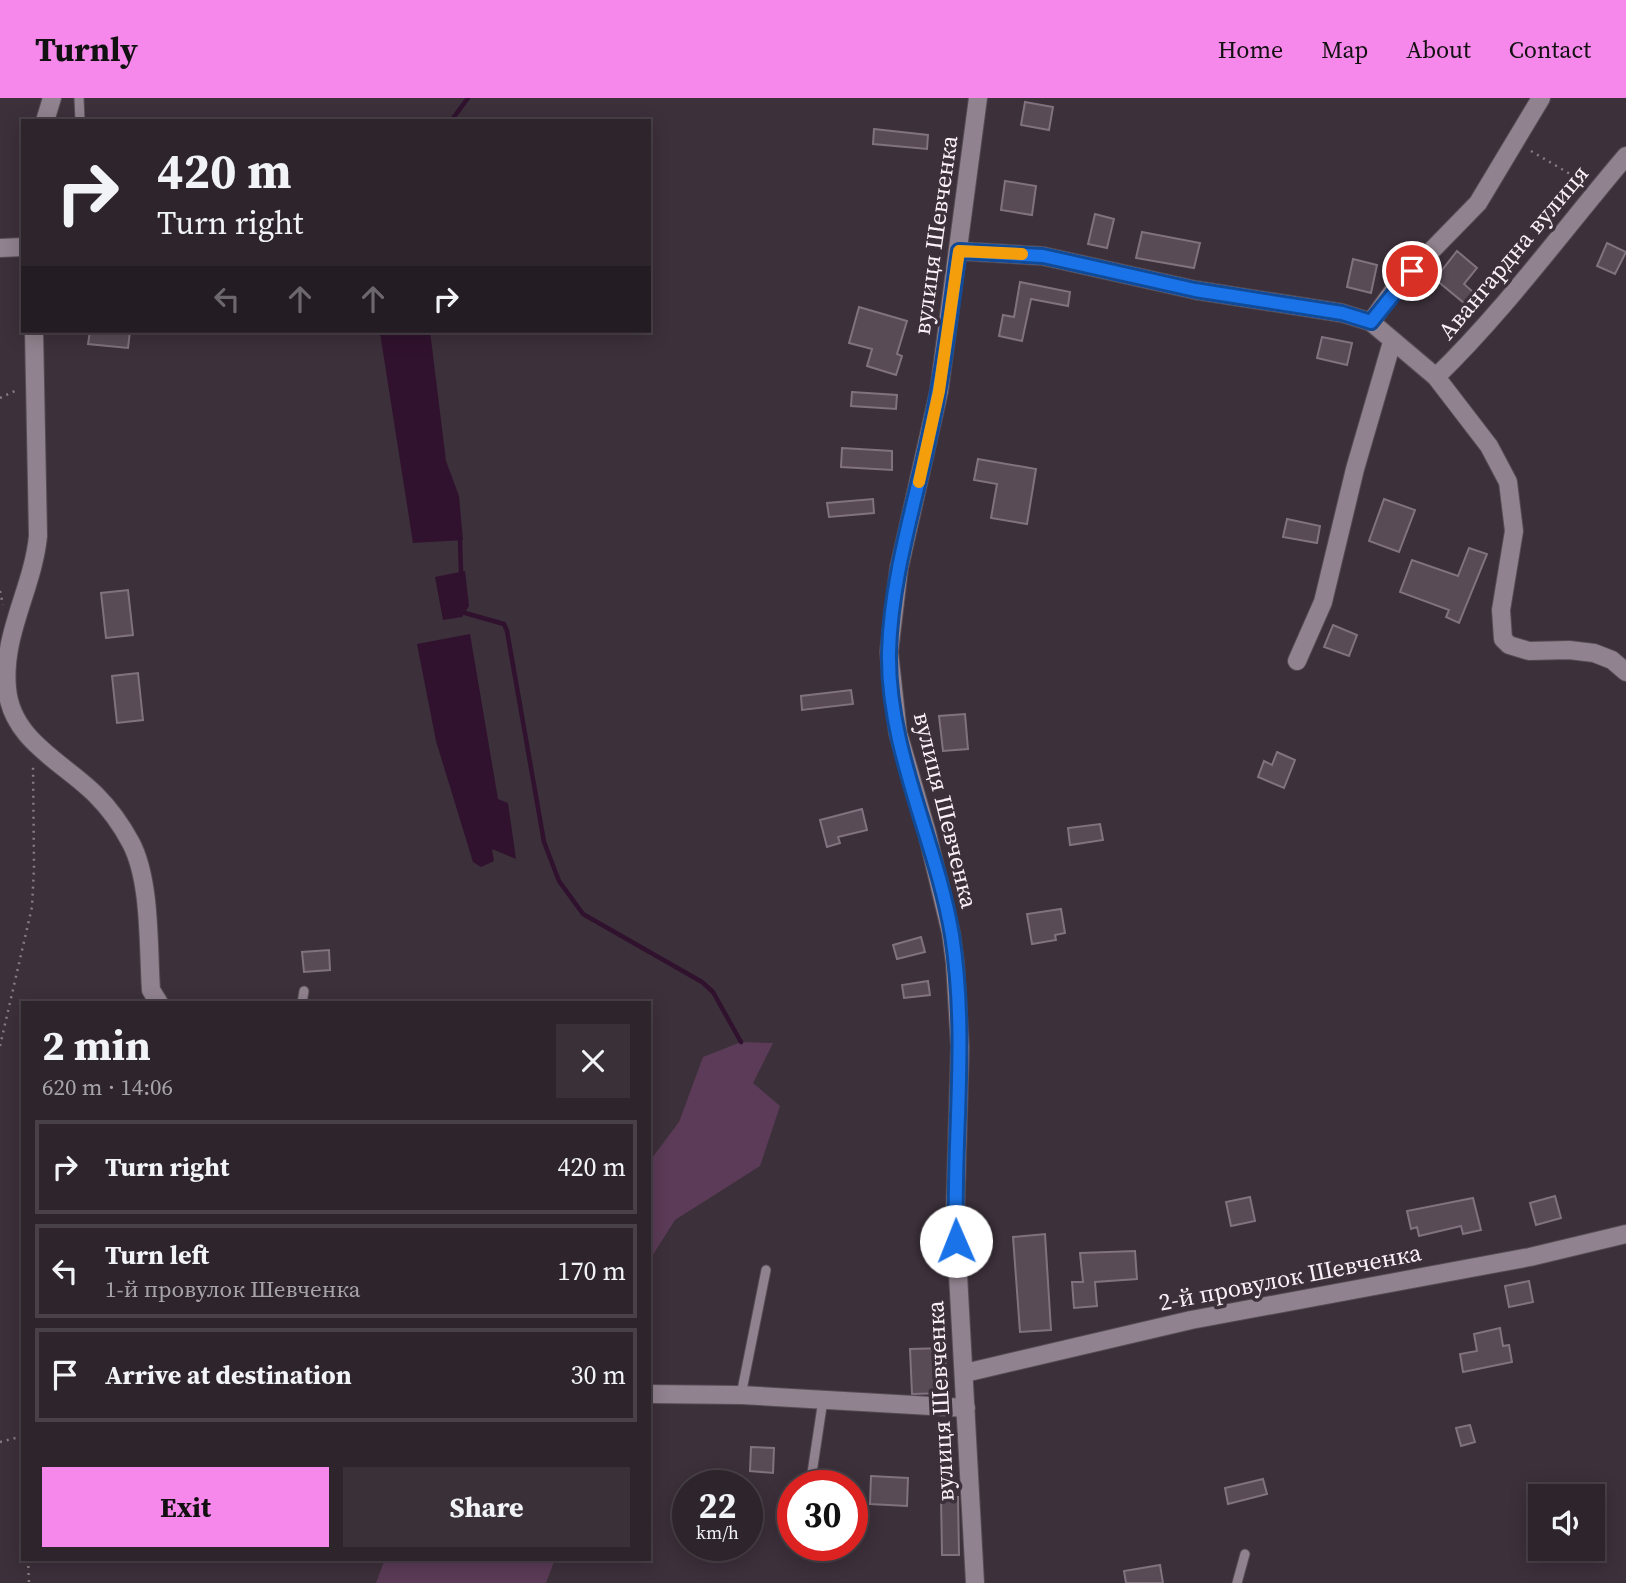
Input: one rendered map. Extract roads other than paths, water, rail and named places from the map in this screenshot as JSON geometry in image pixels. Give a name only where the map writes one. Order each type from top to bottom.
[{"type":"street","points":[[46,119],[52,98]]},
{"type":"street","name":"вулиця Шевченка","points":[[975,1583],[956,1220],[960,1048],[955,963],[951,933],[930,846],[898,733],[889,652],[900,568],[936,405],[978,98]]},
{"type":"street","points":[[1371,322],[1396,288],[1478,203],[1516,144],[1541,98]]},
{"type":"street","name":"Авангардна вулиця","points":[[1436,377],[1468,345],[1564,234],[1626,156]]},
{"type":"street","points":[[0,248],[21,247]]},
{"type":"street","points":[[959,251],[1043,256],[1195,290],[1342,313],[1371,322],[1436,377],[1489,446],[1508,482],[1514,531],[1501,610],[1503,639],[1509,645],[1529,651],[1569,650],[1594,653],[1612,660],[1626,672]]},
{"type":"street","points":[[34,333],[38,536],[33,565],[11,635],[7,675],[12,710],[30,740],[96,795],[119,822],[132,845],[142,876],[151,990],[158,1001]]},
{"type":"street","points":[[1297,661],[1323,602],[1355,469],[1392,342]]},
{"type":"street","name":"2-й провулок Шевченка","points":[[965,1373],[1191,1320],[1530,1257],[1626,1234]]},
{"type":"street","points":[[651,1394],[741,1395],[966,1408]]},
{"type":"lane","points":[[79,98],[80,119]]},
{"type":"lane","points":[[302,1001],[304,991]]},
{"type":"lane","points":[[741,1395],[766,1270]]},
{"type":"lane","points":[[812,1470],[822,1400]]},
{"type":"lane","points":[[1237,1583],[1245,1554]]},
{"type":"waterway","points":[[452,119],[468,98]]},
{"type":"waterway","points":[[460,540],[461,572]]},
{"type":"waterway","points":[[465,613],[504,624],[507,631],[544,842],[559,881],[583,914],[702,982],[713,992],[741,1042]]}]
